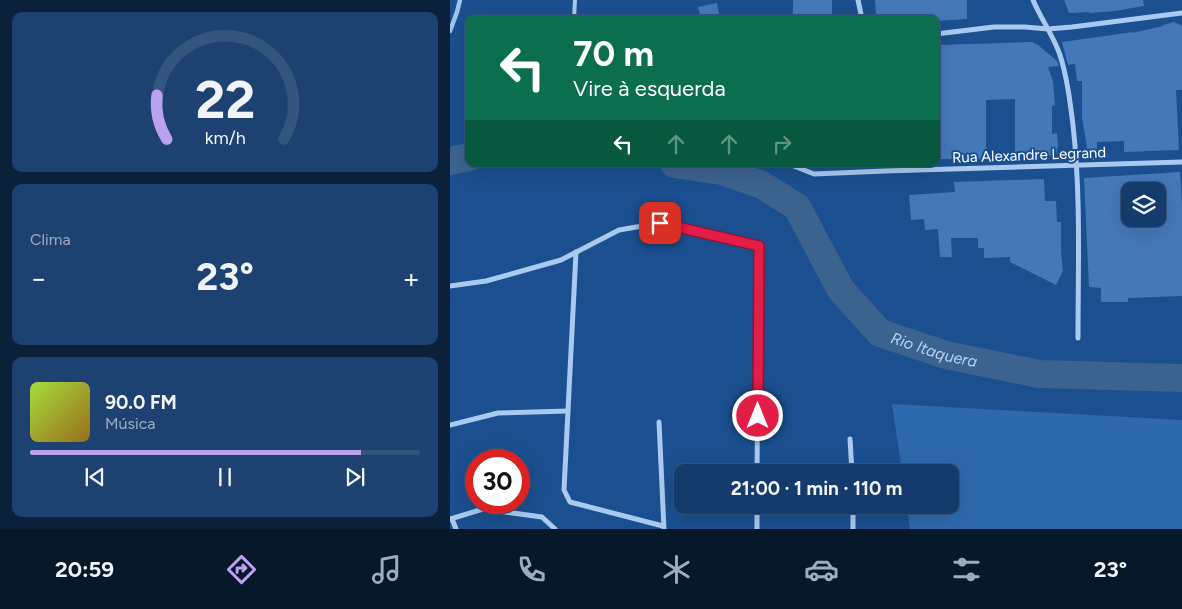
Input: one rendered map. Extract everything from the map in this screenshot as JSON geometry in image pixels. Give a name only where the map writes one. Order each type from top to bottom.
[{"type":"street","points":[[858,0],[861,15]]},
{"type":"street","points":[[1033,0],[1059,53],[1066,76],[1071,108],[1078,193],[1078,338]]},
{"type":"street","points":[[940,34],[994,27],[1048,28],[1113,22],[1182,12]]},
{"type":"street","name":"Rua Alexandre Legrand","points":[[797,167],[814,174],[1182,162]]},
{"type":"street","points":[[450,286],[486,281],[562,260],[619,230],[660,223],[759,246],[757,464]]},
{"type":"street","points":[[576,252],[564,490],[570,502],[664,528],[659,422]]},
{"type":"street","points":[[450,425],[498,413],[568,411]]},
{"type":"street","points":[[850,439],[852,464]]},
{"type":"street","points":[[456,529],[451,519],[483,509],[542,517],[555,529]]},
{"type":"street","points":[[757,514],[757,529]]},
{"type":"street","points":[[853,514],[854,529]]},
{"type":"lane","points":[[574,15],[575,0]]},
{"type":"shaded area","points":[[892,404],[1182,420],[1182,529],[910,529],[908,514],[959,514],[959,464],[901,464]]},
{"type":"building","points":[[793,0],[832,0],[832,15],[793,15]]},
{"type":"building","points":[[875,0],[967,0],[967,19],[940,21],[940,15],[876,15]]},
{"type":"building","points":[[1064,0],[1143,0],[1144,6],[1115,11],[1069,13]]},
{"type":"building","points":[[717,3],[719,14],[700,15],[698,7]]},
{"type":"building","points":[[1174,22],[1182,26],[1182,90],[1176,90],[1179,150],[1124,152],[1124,141],[1097,142],[1097,160],[1089,160],[1082,117],[1082,81],[1077,81],[1075,64],[1068,65],[1062,42],[1132,33]]},
{"type":"building","points":[[1032,42],[1057,61],[1059,66],[1048,67],[1053,81],[1055,105],[1052,106],[1052,134],[1057,133],[1058,146],[1056,155],[1042,156],[1042,159],[1028,159],[1028,156],[1015,157],[1015,99],[986,100],[986,159],[940,159],[940,45]]},
{"type":"building","points":[[1180,172],[1182,296],[1128,298],[1128,302],[1101,302],[1101,288],[1089,287],[1084,178]]},
{"type":"building","points":[[1044,179],[1045,201],[1056,201],[1057,222],[1061,222],[1063,271],[1056,285],[1010,262],[1010,257],[984,258],[984,248],[978,248],[978,238],[951,238],[952,257],[940,257],[938,229],[925,230],[924,219],[911,220],[909,195],[955,192],[954,182]]},
{"type":"waterway","points":[[450,31],[460,0]]},
{"type":"waterway","name":"Rio Itaquera","points":[[450,156],[451,160]]},
{"type":"waterway","name":"Rio Itaquera","points":[[450,161],[465,158]]},
{"type":"waterway","name":"Rio Itaquera","points":[[695,167],[722,171],[762,185],[797,207],[841,290],[880,333],[946,355],[1039,374],[1182,378]]},
{"type":"route","points":[[660,223],[759,246],[758,416]]}]
